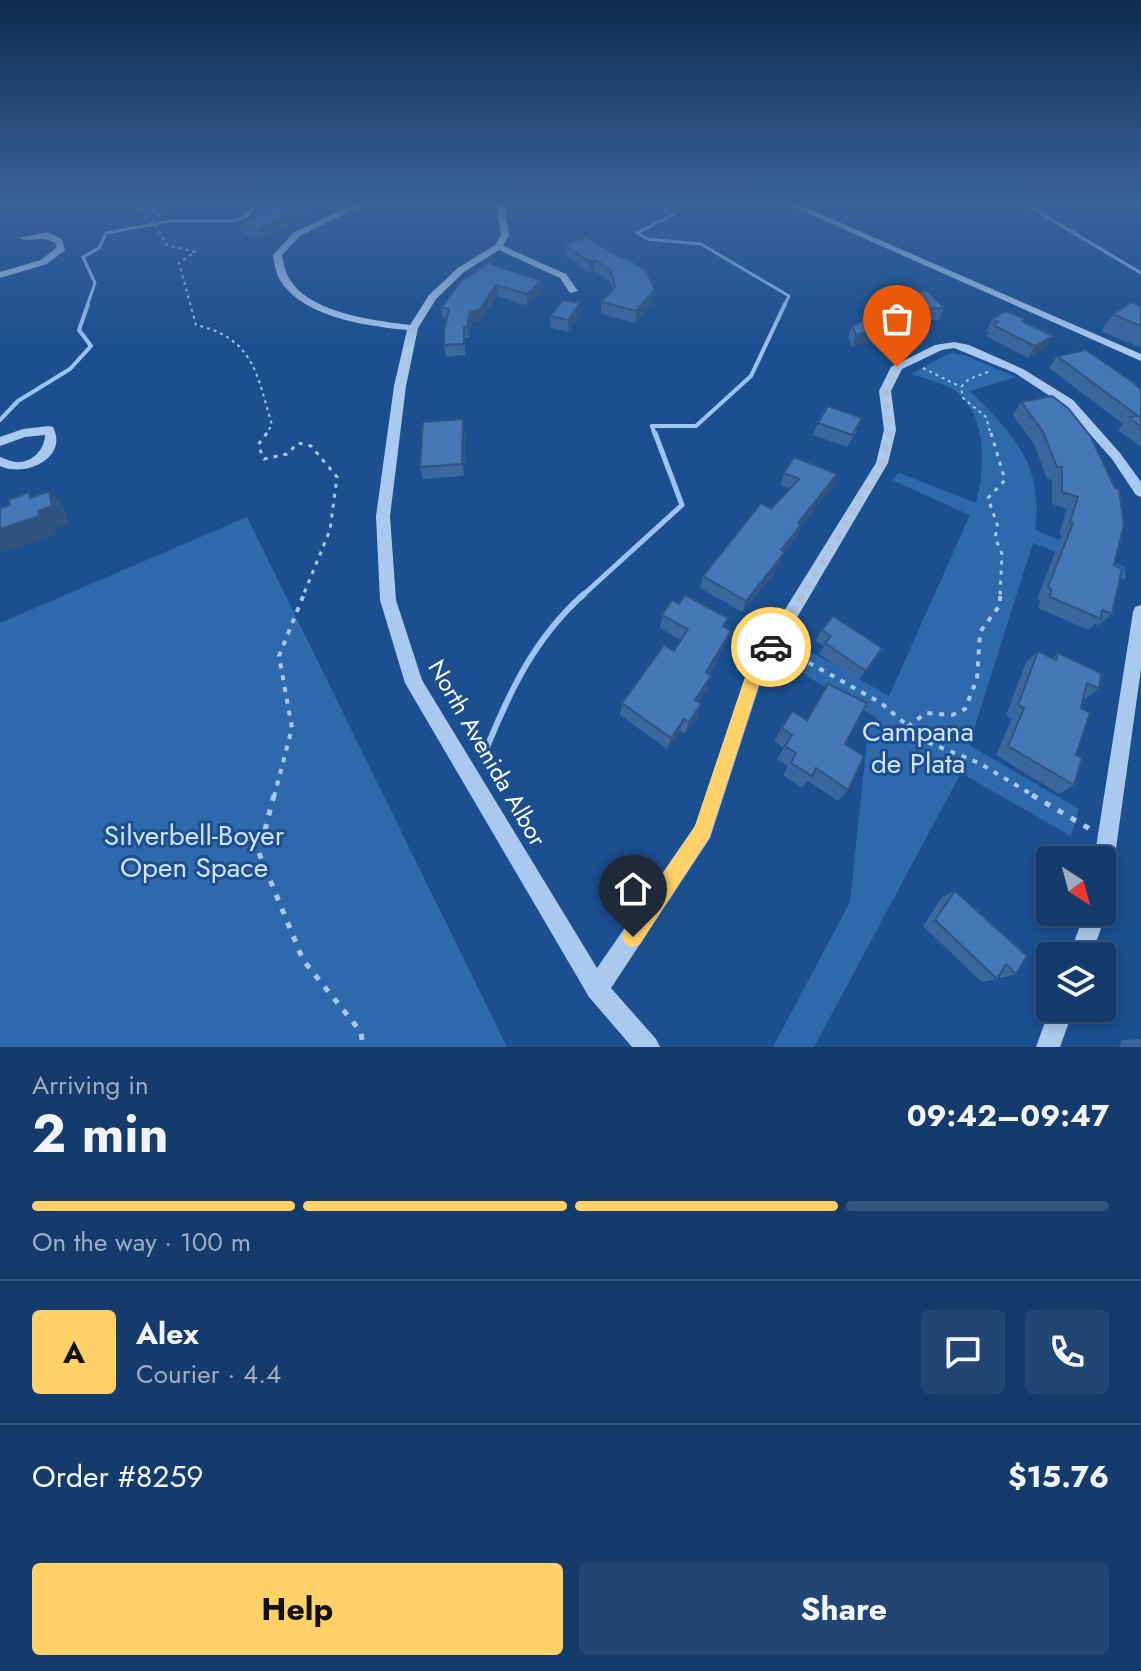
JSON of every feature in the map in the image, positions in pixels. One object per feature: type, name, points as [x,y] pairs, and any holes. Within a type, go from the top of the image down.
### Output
[{"type":"street","points":[[0,275],[44,262],[58,251]]},
{"type":"street","points":[[281,251],[277,255],[278,270],[301,295],[331,312],[365,323],[413,328]]},
{"type":"street","name":"North Avenida Albor","points":[[492,251],[461,270],[432,297],[413,328],[400,386],[383,516],[388,600],[414,683],[597,989],[648,1047]]},
{"type":"street","points":[[507,251],[563,276],[573,291]]},
{"type":"street","points":[[897,251],[1141,358]]},
{"type":"street","points":[[597,989],[703,831],[754,674],[882,463],[890,430],[885,391],[897,367],[953,342],[1007,365],[1069,403],[1116,456],[1141,492]]},
{"type":"street","points":[[0,442],[39,430],[49,430],[53,436],[53,442],[32,463],[18,469],[9,468],[0,461]]},
{"type":"street","points":[[1106,846],[1141,612]]},
{"type":"street","points":[[1048,1047],[1057,1022]]},
{"type":"path","points":[[190,251],[195,252],[179,263],[196,325],[217,328],[247,349],[272,425],[258,445],[264,459],[287,454],[298,443],[311,446],[337,477],[330,530],[279,656],[292,728],[259,853],[303,960],[361,1032],[363,1047]]},
{"type":"path","points":[[909,361],[961,387]]},
{"type":"path","points":[[961,387],[969,379],[1007,365]]},
{"type":"path","points":[[891,743],[926,713],[952,715],[965,709],[977,679],[980,632],[1000,605],[1002,554],[995,537],[998,527],[988,498],[1005,480],[986,417],[963,398],[961,387]]},
{"type":"path","points":[[773,643],[881,703],[927,742],[979,763],[1107,839]]},
{"type":"green space","name":"Campana de Plata","points":[[950,353],[964,355],[1016,377],[970,391],[1012,437],[1030,469],[1037,507],[1035,530],[1125,567],[1126,580],[1033,543],[969,745],[1079,809],[1071,836],[961,773],[814,1047],[773,1047],[850,902],[868,731],[877,718],[784,662],[797,644],[889,696],[970,515],[892,480],[899,473],[976,503],[979,489],[981,445],[975,417],[968,405],[949,387],[911,374]]},
{"type":"green space","name":"Silverbell-Boyer Open Space","points":[[247,517],[507,1047],[0,1047],[0,623]]},
{"type":"building","points":[[574,251],[609,251],[625,257],[647,271],[654,290],[636,311],[601,302],[615,287],[611,270],[595,260],[590,262]]},
{"type":"building","points":[[489,263],[542,281],[527,294],[496,285],[480,309],[470,312],[467,327],[464,327],[464,344],[444,345],[449,309],[441,308],[461,281]]},
{"type":"building","points":[[928,291],[944,308],[928,309],[894,322],[908,330],[890,338],[874,329],[856,335],[852,326],[892,307],[882,301],[905,293]]},
{"type":"building","points":[[563,300],[580,303],[568,320],[550,316]]},
{"type":"building","points":[[1132,302],[1141,306],[1141,326],[1113,314]]},
{"type":"building","points":[[1006,311],[1053,336],[1035,346],[993,325],[998,322],[992,319]]},
{"type":"building","points":[[1086,350],[1141,389],[1141,427],[1129,417],[1138,416],[1057,356]]},
{"type":"building","points":[[1052,396],[1068,408],[1091,437],[1115,488],[1119,489],[1124,525],[1114,565],[1122,569],[1112,614],[1102,610],[1101,619],[1050,597],[1051,589],[1048,587],[1073,523],[1070,522],[1078,497],[1062,492],[1062,467],[1057,467],[1043,432],[1021,402]]},
{"type":"building","points":[[828,406],[862,418],[852,435],[818,423]]},
{"type":"building","points":[[463,419],[462,464],[420,467],[423,422]]},
{"type":"building","points":[[794,457],[837,474],[798,523],[801,525],[781,550],[785,552],[746,601],[703,576],[761,503],[771,509],[799,479],[784,473]]},
{"type":"building","points":[[49,491],[52,506],[38,511],[39,516],[0,529],[0,508],[10,505],[9,500],[29,492],[30,498]]},
{"type":"building","points":[[685,595],[728,618],[723,626],[731,631],[706,672],[711,676],[695,700],[701,704],[689,722],[684,719],[671,738],[622,703],[664,645],[674,651],[688,629],[662,615],[672,600],[679,604]]},
{"type":"building","points":[[833,616],[882,648],[866,671],[825,643],[831,636],[822,630]]},
{"type":"building","points":[[1038,651],[1056,660],[1058,653],[1101,673],[1099,689],[1087,683],[1081,708],[1090,713],[1076,755],[1082,758],[1074,785],[1008,746],[1024,708],[1018,705]]},
{"type":"building","points":[[828,684],[867,703],[845,744],[864,756],[848,790],[816,768],[812,776],[791,763],[796,753],[785,746],[792,735],[782,728],[792,711],[807,720]]},
{"type":"building","points":[[955,891],[1027,956],[1016,974],[1006,964],[997,979],[935,920]]},
{"type":"waterway","points":[[87,306],[95,283],[83,257],[94,251]]},
{"type":"waterway","points":[[713,251],[789,296],[785,304]]},
{"type":"waterway","points":[[1104,251],[1141,273]]},
{"type":"waterway","points":[[0,420],[18,401],[70,369],[91,346],[79,330],[88,304]]},
{"type":"waterway","points":[[655,435],[652,426],[696,426],[751,376],[785,304]]},
{"type":"waterway","points":[[582,596],[682,505],[655,433]]},
{"type":"waterway","points":[[483,757],[502,712],[536,649],[584,594]]},
{"type":"way so far","points":[[771,647],[882,463],[890,430],[885,391],[897,367]]},
{"type":"route","points":[[633,937],[703,831],[754,674],[771,647]]}]
